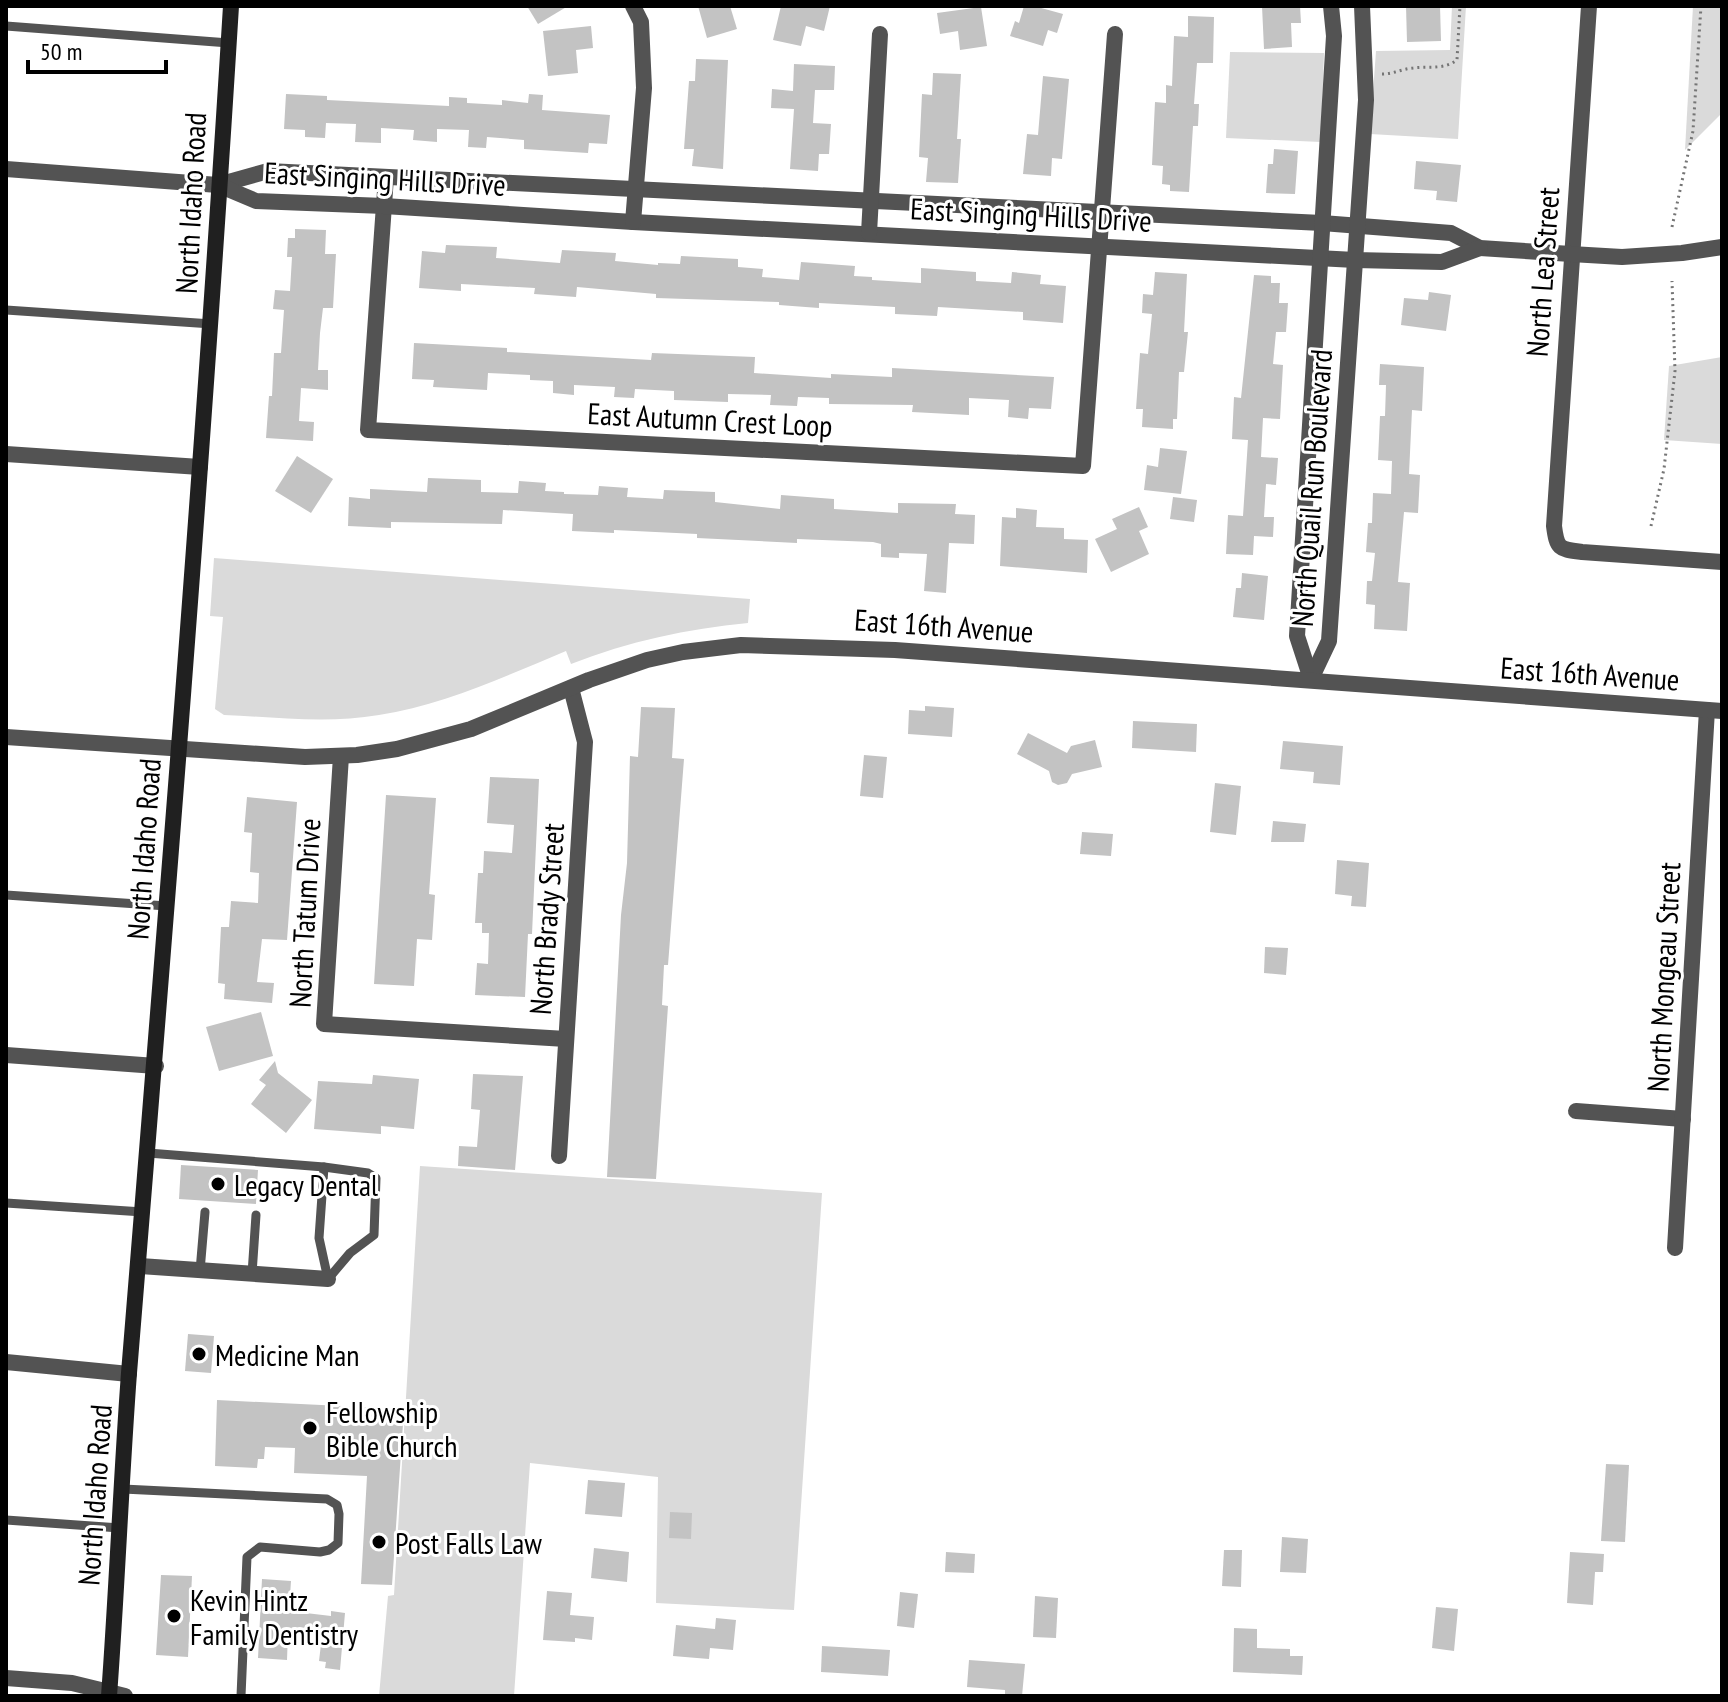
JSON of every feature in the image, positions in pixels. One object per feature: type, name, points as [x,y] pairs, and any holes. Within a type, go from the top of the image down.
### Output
[{"type":"main road","name":"North Idaho Road","points":[[114,1695],[129,1374],[156,1066],[212,324],[231,6]]},
{"type":"street","points":[[633,6],[641,22],[644,88],[633,222]]},
{"type":"street","name":"North Quail Run Boulevard","points":[[1311,679],[1297,636],[1334,36],[1331,6]]},
{"type":"street","name":"North Quail Run Boulevard","points":[[1311,679],[1329,641],[1366,100],[1362,6]]},
{"type":"street","name":"North Lea Street","points":[[1589,6],[1554,526],[1556,543],[1562,549],[1582,552],[1722,562]]},
{"type":"street","points":[[869,233],[880,34]]},
{"type":"street","points":[[1099,246],[1115,34]]},
{"type":"street","points":[[6,169],[218,185]]},
{"type":"street","name":"East Singing Hills Drive","points":[[218,185],[268,171],[1322,223],[1451,233],[1480,248],[1622,257],[1722,247]]},
{"type":"street","name":"East Autumn Crest Loop","points":[[386,177],[368,430],[1083,466],[1099,246]]},
{"type":"street","name":"East Singing Hills Drive","points":[[218,185],[256,201],[1355,260],[1442,262],[1480,248]]},
{"type":"street","points":[[6,454],[200,467]]},
{"type":"street","name":"East 16th Avenue","points":[[6,737],[305,757],[397,749],[471,729],[647,660],[741,645],[895,650],[1715,710]]},
{"type":"street","name":"North Brady Street","points":[[559,1156],[585,742],[571,688]]},
{"type":"street","name":"North Mongeau Street","points":[[1675,1248],[1715,710]]},
{"type":"street","name":"North Tatum Drive","points":[[341,756],[324,1024],[566,1039]]},
{"type":"street","points":[[6,1055],[156,1066]]},
{"type":"street","points":[[1576,1111],[1683,1119]]},
{"type":"street","points":[[140,1266],[328,1279]]},
{"type":"street","points":[[6,1362],[129,1374]]},
{"type":"street","points":[[6,1678],[72,1683],[114,1695]]},
{"type":"lane","points":[[6,26],[229,43]]},
{"type":"lane","points":[[6,310],[212,324]]},
{"type":"lane","points":[[6,895],[167,906]]},
{"type":"lane","points":[[148,1153],[324,1167],[368,1173],[376,1178],[374,1235],[350,1253],[328,1279]]},
{"type":"lane","points":[[324,1167],[319,1238],[328,1279]]},
{"type":"lane","points":[[6,1203],[143,1212]]},
{"type":"lane","points":[[200,1271],[205,1212]]},
{"type":"lane","points":[[252,1274],[256,1215]]},
{"type":"lane","points":[[123,1489],[327,1499],[337,1505],[338,1543],[329,1550],[260,1547],[247,1557],[241,1696]]},
{"type":"lane","points":[[6,1520],[120,1528]]},
{"type":"path","points":[[1382,74],[1450,65],[1457,60],[1460,6]]},
{"type":"path","points":[[1672,227],[1693,131],[1701,6]]},
{"type":"path","points":[[1651,526],[1664,469],[1674,386],[1672,281]]},
{"type":"shaded area","points":[[1452,6],[1466,6],[1458,139],[1370,134],[1376,51],[1450,50]]},
{"type":"shaded area","points":[[1693,6],[1722,6],[1722,113],[1685,150]]},
{"type":"shaded area","points":[[1230,52],[1324,53],[1321,142],[1226,138]]},
{"type":"shaded area","points":[[1722,357],[1722,444],[1664,440],[1669,366]]},
{"type":"shaded area","points":[[214,558],[750,599],[748,623],[658,637],[571,664],[566,651],[451,697],[379,715],[321,719],[224,715],[215,709],[223,617],[210,616]]},
{"type":"shaded area","points":[[420,1166],[822,1193],[794,1610],[656,1603],[658,1477],[530,1463],[514,1696],[379,1696],[388,1596],[394,1595]]},
{"type":"building","points":[[527,6],[568,6],[538,24]]},
{"type":"building","points":[[698,6],[730,6],[737,29],[707,38]]},
{"type":"building","points":[[781,6],[830,6],[824,31],[806,26],[801,46],[773,40]]},
{"type":"building","points":[[1024,6],[1063,14],[1057,33],[1048,30],[1043,46],[1010,36],[1015,21],[1019,23]]},
{"type":"building","points":[[1262,6],[1300,6],[1301,23],[1291,23],[1292,47],[1264,49]]},
{"type":"building","points":[[1406,6],[1440,6],[1441,41],[1407,42]]},
{"type":"building","points":[[981,7],[987,46],[960,50],[958,31],[940,34],[937,13]]},
{"type":"building","points":[[1188,16],[1214,17],[1213,63],[1197,63],[1194,104],[1199,104],[1198,126],[1193,126],[1189,192],[1170,191],[1170,185],[1162,184],[1163,166],[1152,165],[1155,102],[1166,103],[1166,85],[1172,86],[1174,36],[1188,37]]},
{"type":"building","points":[[591,26],[593,48],[576,50],[578,73],[548,76],[543,31]]},
{"type":"building","points":[[696,59],[728,60],[723,169],[692,166],[694,149],[684,149],[689,81],[695,81]]},
{"type":"building","points":[[794,64],[835,66],[834,90],[815,90],[813,123],[831,124],[829,154],[819,154],[818,171],[790,169],[794,109],[771,108],[772,89],[793,91]]},
{"type":"building","points":[[933,73],[961,74],[958,183],[926,182],[928,158],[919,157],[922,94],[932,95]]},
{"type":"building","points":[[1043,76],[1069,79],[1062,159],[1052,158],[1051,176],[1023,174],[1027,134],[1038,135]]},
{"type":"building","points":[[286,94],[327,96],[327,100],[449,106],[449,97],[467,98],[467,103],[502,105],[502,100],[528,103],[529,94],[543,95],[542,110],[610,115],[607,144],[589,143],[588,153],[524,149],[524,140],[487,137],[486,148],[468,147],[469,130],[437,129],[437,142],[413,140],[414,130],[381,128],[381,143],[355,142],[356,124],[326,123],[325,138],[305,137],[305,130],[284,129]]},
{"type":"building","points":[[1274,149],[1298,151],[1295,194],[1266,193],[1268,164],[1273,164]]},
{"type":"building","points":[[1416,161],[1461,165],[1457,202],[1436,200],[1437,191],[1414,189]]},
{"type":"building","points":[[295,229],[326,230],[325,254],[336,254],[333,308],[323,308],[320,333],[318,370],[328,370],[328,390],[301,388],[299,421],[314,422],[313,441],[266,438],[274,353],[281,353],[284,310],[273,309],[275,290],[290,291],[292,257],[287,257],[288,238],[295,238]]},
{"type":"building","points":[[446,245],[497,247],[496,258],[560,263],[562,250],[616,253],[615,261],[658,265],[680,264],[681,256],[738,259],[738,267],[763,269],[762,277],[799,280],[801,262],[855,266],[854,276],[872,277],[872,280],[921,283],[921,268],[976,272],[976,281],[1011,283],[1012,272],[1041,275],[1040,284],[1066,286],[1063,323],[1023,320],[1023,312],[938,307],[937,316],[895,314],[895,307],[819,303],[819,308],[779,305],[779,302],[656,298],[656,294],[577,287],[576,297],[534,294],[535,288],[461,284],[461,291],[419,288],[422,251],[445,253]]},
{"type":"building","points":[[1155,272],[1187,274],[1184,332],[1188,332],[1184,372],[1179,372],[1177,419],[1173,419],[1173,429],[1142,427],[1143,409],[1136,409],[1140,353],[1148,354],[1152,314],[1142,313],[1143,294],[1153,295]]},
{"type":"building","points":[[1254,275],[1271,276],[1271,283],[1280,283],[1279,303],[1288,303],[1286,332],[1276,332],[1273,364],[1283,365],[1280,419],[1263,418],[1261,457],[1278,458],[1276,485],[1266,484],[1264,517],[1274,517],[1273,537],[1254,536],[1253,555],[1226,554],[1228,515],[1243,516],[1248,440],[1232,439],[1234,397],[1241,398]]},
{"type":"building","points":[[1429,292],[1451,295],[1446,331],[1401,325],[1404,298],[1428,300]]},
{"type":"building","points":[[414,343],[651,360],[652,353],[755,357],[754,373],[831,378],[831,374],[892,377],[892,368],[1054,377],[1051,409],[1029,408],[1028,419],[1008,417],[1009,400],[969,398],[969,415],[912,412],[913,405],[829,404],[829,398],[798,397],[797,406],[770,405],[771,395],[728,394],[728,402],[674,400],[674,391],[635,389],[634,398],[614,397],[615,387],[574,385],[574,395],[553,393],[553,381],[530,380],[530,375],[488,373],[487,390],[433,387],[434,380],[412,379]]},
{"type":"building","points":[[1380,364],[1424,367],[1422,411],[1412,410],[1409,474],[1420,475],[1418,513],[1404,512],[1398,582],[1410,583],[1407,631],[1374,629],[1375,605],[1366,604],[1367,581],[1372,581],[1375,553],[1366,552],[1368,523],[1372,523],[1373,493],[1391,494],[1392,461],[1378,460],[1380,416],[1385,416],[1386,385],[1379,385]]},
{"type":"building","points":[[1160,448],[1187,451],[1181,494],[1144,490],[1147,465],[1158,467]]},
{"type":"building","points":[[297,456],[333,479],[311,513],[275,491]]},
{"type":"building","points":[[428,478],[481,480],[481,492],[518,493],[519,481],[546,483],[545,491],[564,494],[598,495],[599,486],[628,488],[627,497],[663,499],[664,490],[715,492],[715,502],[780,509],[781,495],[834,499],[834,509],[898,513],[898,503],[956,504],[955,514],[975,515],[974,544],[949,543],[946,593],[924,591],[927,554],[899,553],[899,558],[881,557],[881,544],[873,542],[797,539],[797,543],[697,538],[697,534],[572,531],[573,514],[503,510],[502,524],[391,522],[391,528],[348,526],[349,497],[370,499],[370,489],[427,492]]},
{"type":"building","points":[[1173,497],[1197,500],[1194,522],[1170,519]]},
{"type":"building","points":[[1139,507],[1148,527],[1139,531],[1149,554],[1111,572],[1095,539],[1117,529],[1112,519]]},
{"type":"building","points":[[1016,508],[1037,510],[1036,527],[1064,528],[1064,539],[1088,540],[1087,573],[1000,566],[1002,517],[1016,518]]},
{"type":"building","points":[[1242,573],[1268,576],[1264,620],[1233,617],[1236,588],[1241,588]]},
{"type":"building","points":[[925,706],[954,708],[952,737],[908,734],[909,710],[925,711]]},
{"type":"building","points":[[641,707],[675,708],[672,758],[684,759],[668,965],[664,965],[662,1005],[668,1006],[656,1179],[607,1177],[621,915],[627,863],[630,756],[638,757]]},
{"type":"building","points":[[1133,721],[1197,724],[1196,752],[1132,748]]},
{"type":"building","points":[[1028,733],[1067,753],[1071,746],[1095,740],[1102,767],[1072,774],[1067,783],[1058,785],[1052,782],[1049,771],[1017,754]]},
{"type":"building","points":[[1283,741],[1343,746],[1340,785],[1313,783],[1314,772],[1280,769]]},
{"type":"building","points":[[864,755],[887,757],[883,798],[860,796]]},
{"type":"building","points":[[490,777],[539,779],[532,934],[528,934],[525,997],[475,995],[477,963],[488,964],[489,933],[482,933],[482,923],[475,923],[478,873],[483,873],[484,851],[512,853],[514,825],[487,823]]},
{"type":"building","points":[[1215,783],[1241,786],[1236,835],[1210,832]]},
{"type":"building","points":[[386,795],[436,798],[429,894],[435,895],[432,940],[417,939],[414,986],[374,984]]},
{"type":"building","points":[[247,797],[297,802],[287,940],[262,939],[257,982],[274,983],[272,1003],[224,999],[225,984],[218,983],[221,927],[229,927],[231,901],[258,903],[259,873],[250,872],[252,833],[244,832]]},
{"type":"building","points":[[1273,821],[1306,824],[1304,842],[1271,842]]},
{"type":"building","points":[[1082,832],[1113,834],[1111,856],[1080,854]]},
{"type":"building","points":[[1337,860],[1369,863],[1366,907],[1351,906],[1352,896],[1335,894]]},
{"type":"building","points":[[1265,947],[1288,948],[1286,975],[1264,973]]},
{"type":"building","points":[[261,1012],[273,1056],[219,1071],[206,1027]]},
{"type":"building","points":[[275,1061],[278,1073],[312,1100],[286,1133],[251,1104],[266,1085],[259,1080]]},
{"type":"building","points":[[473,1074],[523,1076],[515,1170],[458,1166],[459,1146],[477,1147],[480,1110],[471,1109]]},
{"type":"building","points":[[373,1075],[419,1079],[414,1129],[381,1126],[381,1134],[314,1129],[318,1081],[372,1084]]},
{"type":"building","name":"Legacy Dental","points":[[181,1165],[258,1170],[256,1204],[179,1199]]},
{"type":"building","name":"Medicine Man","points":[[188,1334],[214,1336],[211,1373],[185,1371]]},
{"type":"building","name":"Fellowship Bible Church","points":[[217,1400],[404,1409],[392,1585],[361,1584],[367,1476],[294,1473],[295,1448],[265,1447],[264,1459],[258,1459],[257,1468],[215,1466]]},
{"type":"building","points":[[1606,1464],[1629,1465],[1625,1542],[1601,1541]]},
{"type":"building","points":[[588,1480],[625,1483],[622,1517],[585,1514]]},
{"type":"building","points":[[670,1512],[692,1513],[691,1539],[669,1538]]},
{"type":"building","points":[[1282,1537],[1308,1539],[1306,1573],[1280,1572]]},
{"type":"building","points":[[594,1548],[629,1552],[627,1582],[591,1578]]},
{"type":"building","points":[[1224,1550],[1242,1550],[1241,1587],[1222,1586]]},
{"type":"building","points":[[946,1552],[975,1554],[974,1573],[945,1572]]},
{"type":"building","points":[[1570,1552],[1604,1554],[1603,1572],[1595,1572],[1593,1605],[1567,1603]]},
{"type":"building","name":"Kevin Hintz Family Dentistry","points":[[161,1575],[192,1576],[188,1657],[156,1655]]},
{"type":"building","points":[[262,1579],[291,1581],[289,1611],[331,1616],[331,1611],[345,1613],[340,1670],[325,1668],[326,1662],[319,1661],[322,1636],[288,1632],[287,1660],[258,1658]]},
{"type":"building","points":[[547,1591],[572,1593],[570,1615],[594,1617],[592,1640],[543,1640]]},
{"type":"building","points":[[900,1592],[918,1594],[914,1628],[897,1626]]},
{"type":"building","points":[[1035,1596],[1058,1598],[1056,1638],[1033,1637]]},
{"type":"building","points":[[1436,1607],[1458,1609],[1454,1651],[1432,1648]]},
{"type":"building","points":[[716,1618],[736,1620],[733,1650],[710,1648],[709,1659],[673,1656],[676,1625],[715,1629]]},
{"type":"building","points":[[1234,1628],[1257,1629],[1257,1648],[1290,1649],[1290,1656],[1303,1656],[1302,1675],[1233,1672]]},
{"type":"building","points":[[822,1646],[890,1650],[888,1676],[821,1672]]},
{"type":"building","points":[[969,1660],[1025,1664],[1022,1696],[1005,1696],[1005,1690],[967,1687]]},
{"type":"place","name":"Legacy Dental","points":[[218,1184]]},
{"type":"place","name":"Medicine Man","points":[[199,1354]]},
{"type":"place","name":"Fellowship Bible Church","points":[[310,1428]]},
{"type":"place","name":"Post Falls Law","points":[[379,1542]]},
{"type":"place","name":"Kevin Hintz Family Dentistry","points":[[174,1616]]}]
